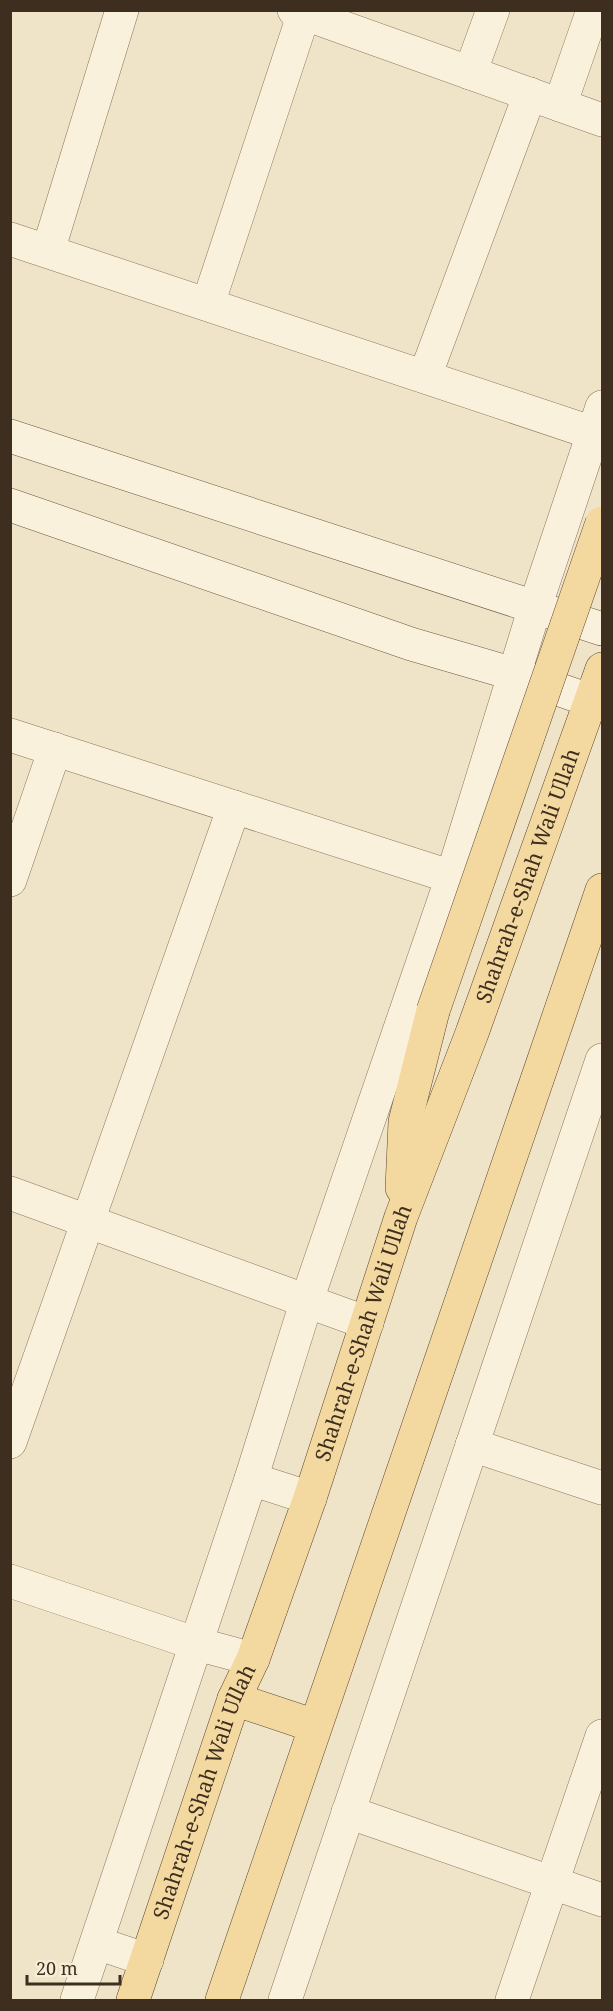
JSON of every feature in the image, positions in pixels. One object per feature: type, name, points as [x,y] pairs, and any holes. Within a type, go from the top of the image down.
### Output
[{"type":"main road","points":[[401,1217],[405,1122],[433,1011],[603,523]]},
{"type":"main road","name":"Shahrah-e-Shah Wali Ullah","points":[[133,2001],[234,1699],[253,1659],[310,1498],[401,1217],[472,1033],[603,669]]},
{"type":"main road","points":[[222,2001],[603,891]]},
{"type":"main road","points":[[234,1699],[315,1726]]},
{"type":"street","points":[[48,251],[122,10]]},
{"type":"street","points":[[470,73],[493,10]]},
{"type":"street","points":[[425,376],[545,99],[593,10]]},
{"type":"street","points":[[208,304],[301,12],[603,120]]},
{"type":"street","points":[[10,238],[425,376],[600,425],[535,607],[452,878],[307,1300],[197,1644],[77,2001]]},
{"type":"street","points":[[10,436],[603,629]]},
{"type":"street","points":[[10,505],[411,644],[514,674],[592,701]]},
{"type":"street","points":[[10,735],[452,878]]},
{"type":"street","points":[[10,880],[55,749]]},
{"type":"street","points":[[10,1442],[234,807]]},
{"type":"street","points":[[285,2001],[603,1060]]},
{"type":"street","points":[[10,1193],[366,1323]]},
{"type":"street","points":[[472,1445],[603,1488]]},
{"type":"street","points":[[251,1479],[310,1498]]},
{"type":"street","points":[[10,1581],[197,1644],[253,1659]]},
{"type":"street","points":[[512,2001],[603,1736]]},
{"type":"street","points":[[348,1812],[603,1900]]},
{"type":"street","points":[[97,1943],[147,1960]]}]
